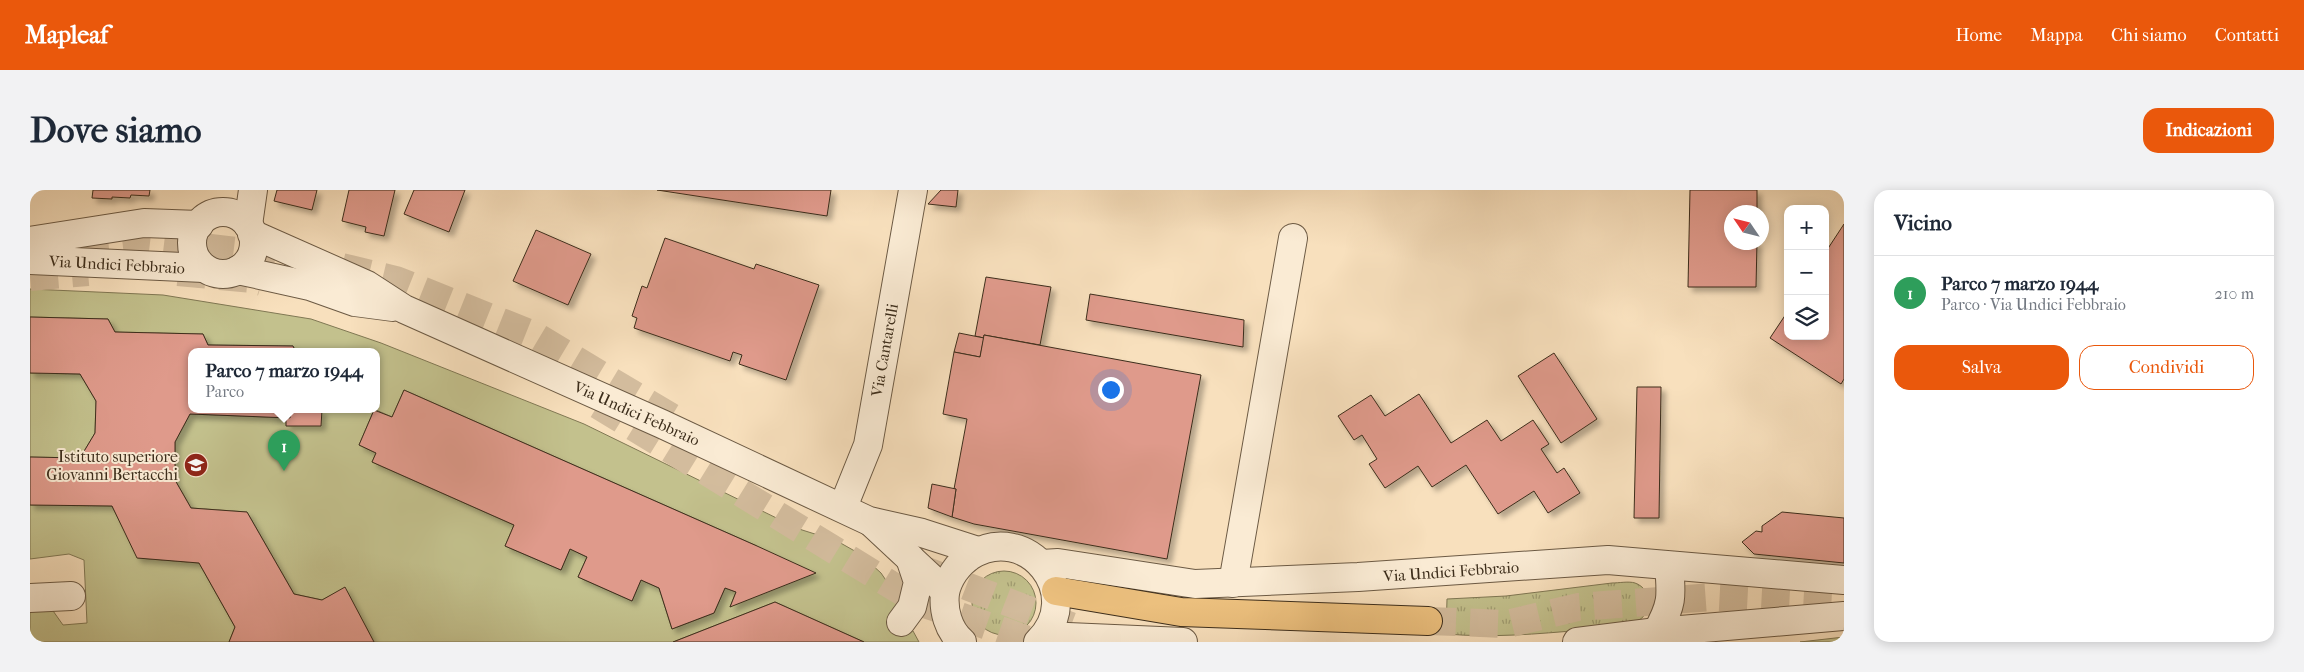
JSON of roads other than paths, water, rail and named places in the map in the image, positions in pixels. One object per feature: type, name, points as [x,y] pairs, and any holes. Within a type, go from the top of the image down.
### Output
[{"type":"highway","points":[[1056,591],[1181,612],[1428,620]]},
{"type":"street","points":[[223,213],[238,190]]},
{"type":"street","points":[[238,270],[246,264],[254,245],[250,230],[253,190]]},
{"type":"street","name":"Via Cantarelli","points":[[843,507],[868,445],[913,190]]},
{"type":"street","name":"Via Undici Febbraio","points":[[204,268],[193,252],[192,242],[194,233],[199,224],[206,218],[223,213],[233,214],[250,230],[367,285],[404,309],[843,507],[870,521],[922,533],[978,551]]},
{"type":"street","name":"Via Undici Febbraio","points":[[30,241],[144,223],[199,224]]},
{"type":"street","points":[[1233,583],[1293,238]]},
{"type":"street","name":"Via Undici Febbraio","points":[[30,260],[204,268],[220,274],[238,270],[310,286],[355,302],[404,309]]},
{"type":"street","name":"Via Undici Febbraio","points":[[870,521],[910,558],[946,603]]},
{"type":"street","name":"Via Undici Febbraio","points":[[962,642],[949,624],[946,603],[951,575],[963,560],[978,551],[992,547],[1016,548],[1034,556],[1042,564],[1052,580],[1056,591],[1056,609],[1054,618],[1042,639],[1183,642]]},
{"type":"street","points":[[910,558],[918,582],[912,607],[901,622],[925,610],[946,603]]},
{"type":"street","name":"Via Undici Febbraio","points":[[1042,564],[1058,563],[1195,584],[1358,577],[1608,560],[1844,580]]},
{"type":"street","points":[[1657,632],[1669,610],[1671,587],[1669,566]]},
{"type":"street","points":[[30,598],[71,596]]},
{"type":"street","points":[[1577,642],[1657,632],[1844,616]]},
{"type":"tunnel","points":[[39,252],[145,240],[302,259]]},
{"type":"tunnel","points":[[342,267],[396,280],[534,335],[676,420]]},
{"type":"tunnel","points":[[30,277],[88,272]]},
{"type":"tunnel","points":[[178,272],[252,279],[262,282]]},
{"type":"tunnel","points":[[598,405],[919,602],[1034,642]]},
{"type":"tunnel","points":[[927,571],[1073,627]]},
{"type":"tunnel","points":[[1428,621],[1507,624],[1578,607],[1713,597],[1844,604]]},
{"type":"place","name":"Istituto superiore Giovanni Bertacchi","points":[[196,465]]},
{"type":"place","name":"Parco 7 marzo 1944","points":[[284,471]]}]
